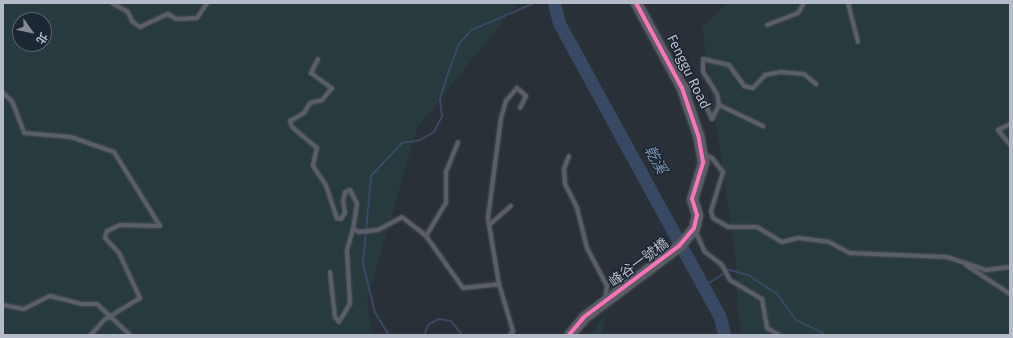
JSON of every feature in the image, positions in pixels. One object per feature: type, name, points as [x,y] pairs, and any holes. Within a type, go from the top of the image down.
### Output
[{"type":"street","name":"Fenggu Road","points":[[636,3],[677,78],[694,120],[703,162],[692,199],[697,215],[694,228]]},
{"type":"street","name":"峰谷一號橋","points":[[608,299],[679,246],[694,228]]},
{"type":"street","points":[[569,335],[608,299]]},
{"type":"lane","points":[[112,3],[128,12],[132,21],[140,27],[168,14],[176,19],[197,18],[207,3]]},
{"type":"lane","points":[[767,25],[798,13],[804,3]]},
{"type":"lane","points":[[848,3],[858,42]]},
{"type":"lane","points":[[318,59],[311,73],[332,88],[322,100],[310,103],[304,113],[290,121],[292,127],[317,148],[313,166],[326,185],[337,218],[341,219],[345,213],[345,192],[350,190],[356,196],[353,229],[347,250],[350,304],[340,322],[335,317],[330,272]]},
{"type":"lane","points":[[677,78],[703,99],[712,119],[719,105],[717,94],[703,72],[703,59],[729,65],[744,86],[753,88],[765,75],[791,72],[804,74],[816,84]]},
{"type":"lane","points":[[510,335],[513,331],[499,284],[489,225],[490,178],[501,118],[506,101],[518,88],[526,96],[520,108]]},
{"type":"lane","points":[[3,93],[12,101],[24,133],[71,137],[114,152],[160,226],[154,228],[120,226],[107,231],[105,238],[119,252],[140,298],[112,316],[91,335]]},
{"type":"lane","points":[[719,105],[763,126]]},
{"type":"lane","points":[[1010,124],[998,130],[1010,144]]},
{"type":"lane","points":[[426,236],[446,203],[446,172],[458,142]]},
{"type":"lane","points":[[702,154],[712,158],[723,172],[711,211],[713,218],[728,227],[757,227],[782,242],[798,238],[829,242],[850,253],[948,257],[964,264],[986,270],[1010,267]]},
{"type":"lane","points":[[569,156],[564,170],[565,184],[577,208],[587,248],[607,286],[608,299]]},
{"type":"lane","points":[[489,225],[511,206]]},
{"type":"lane","points":[[353,229],[359,232],[369,231],[402,217],[426,236],[463,288],[499,284]]},
{"type":"lane","points":[[694,228],[705,252],[724,268],[728,276],[762,299],[767,328],[779,335]]},
{"type":"lane","points":[[964,264],[1010,294]]},
{"type":"lane","points":[[3,305],[24,310],[50,296],[82,304],[97,304],[112,316],[130,335]]},
{"type":"green space","points":[[3,3],[518,3],[417,128],[367,300],[372,335],[3,335]]},
{"type":"green space","points":[[728,3],[1010,3],[1010,335],[740,335],[735,253],[702,27]]},
{"type":"green space","points":[[609,309],[601,335],[590,335]]},
{"type":"waterway","points":[[389,335],[375,313],[363,263],[371,176],[402,143],[420,140],[434,132],[442,116],[440,99],[446,79],[459,44],[471,30],[535,3]]},
{"type":"waterway","name":"乾溪","points":[[554,3],[559,23],[720,317],[724,335]]},
{"type":"waterway","points":[[704,286],[730,270],[748,275],[777,294],[796,320],[823,333]]},
{"type":"waterway","points":[[424,335],[428,325],[438,319],[451,321],[462,335]]},
{"type":"cycle path","points":[[569,335],[584,317],[679,246],[694,228],[697,215],[692,199],[703,162],[698,135],[682,88],[636,3]]}]
